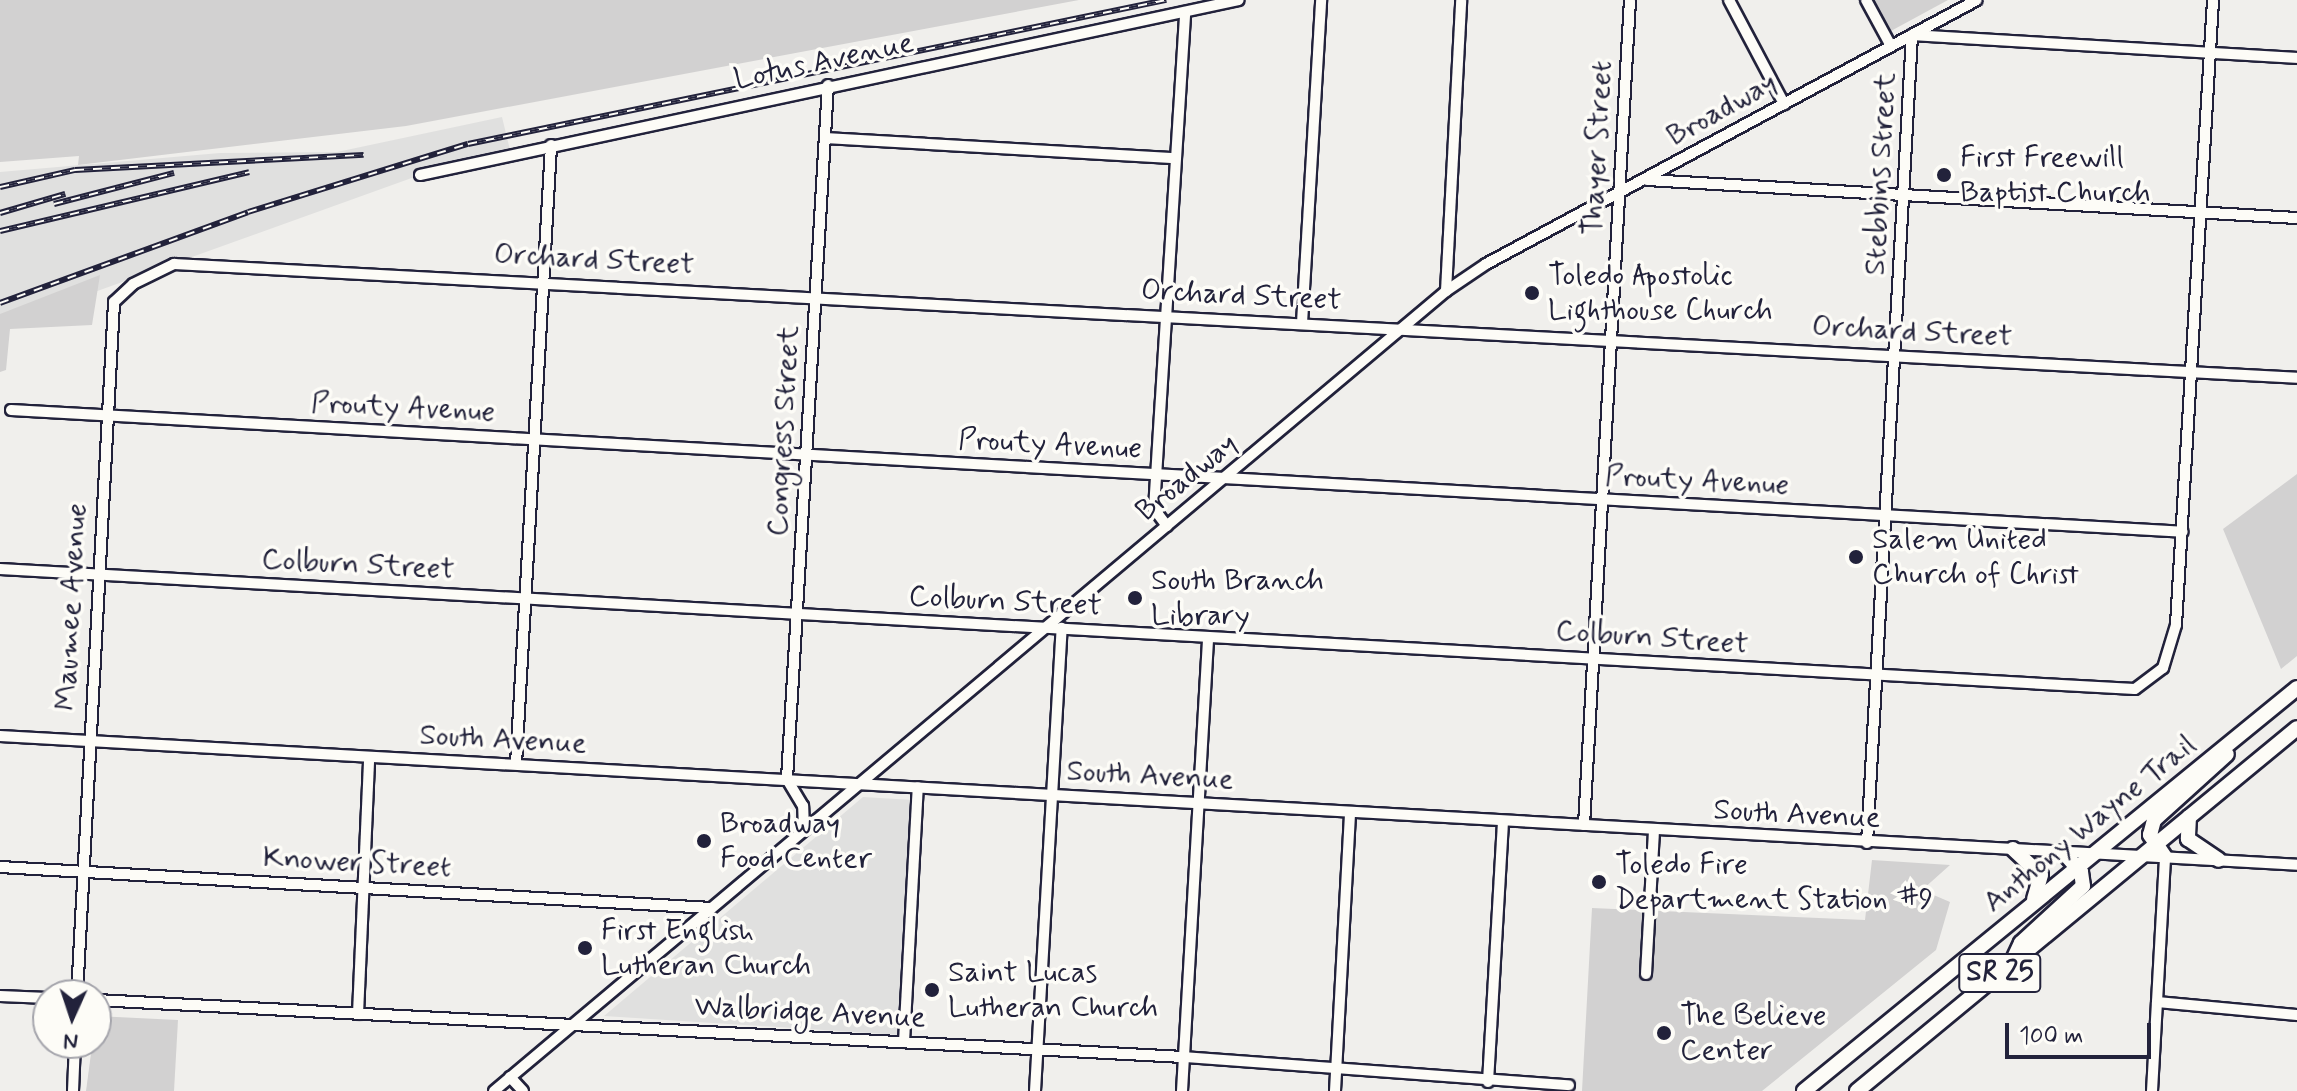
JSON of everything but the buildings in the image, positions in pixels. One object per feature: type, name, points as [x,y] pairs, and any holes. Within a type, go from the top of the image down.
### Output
[{"type":"highway","name":"Anthony Wayne Trail","points":[[1804,1091],[2297,688]]},
{"type":"highway","points":[[2165,857],[2148,851],[2154,820],[2213,771],[2251,726]]},
{"type":"highway","name":"Anthony Wayne Trail","points":[[1857,1091],[2297,728]]},
{"type":"highway","points":[[2189,817],[2188,839],[2219,860]]},
{"type":"highway","points":[[2013,849],[2041,875],[2032,904]]},
{"type":"highway","points":[[2011,964],[2021,943],[2076,897],[2083,886],[2077,867],[2063,852]]},
{"type":"street","name":"Lotus Avenue","points":[[420,175],[828,85],[1239,0]]},
{"type":"street","points":[[1302,323],[1321,0]]},
{"type":"street","points":[[1446,291],[1461,0]]},
{"type":"street","name":"Thayer Street","points":[[1584,825],[1630,0]]},
{"type":"street","points":[[1729,0],[1784,104]]},
{"type":"street","name":"Stebbins Street","points":[[1866,0],[1891,46]]},
{"type":"street","name":"Broadway","points":[[494,1091],[1446,291],[1620,192],[1977,0]]},
{"type":"street","points":[[2183,532],[2213,0]]},
{"type":"street","points":[[1167,526],[1154,509],[1185,12]]},
{"type":"street","points":[[1912,35],[2297,58]]},
{"type":"street","name":"Stebbins Street","points":[[1867,843],[1912,35]]},
{"type":"street","name":"Congress Street","points":[[787,779],[828,85]]},
{"type":"street","points":[[825,138],[1175,158]]},
{"type":"street","points":[[516,764],[551,145]]},
{"type":"street","points":[[1645,180],[2297,218]]},
{"type":"street","name":"Orchard Street","points":[[182,263],[2297,378]]},
{"type":"street","name":"Maumee Avenue","points":[[78,979],[97,574],[114,302],[133,284],[182,263]]},
{"type":"street","name":"Prouty Avenue","points":[[11,410],[2183,532]]},
{"type":"street","name":"Colburn Street","points":[[0,569],[1593,657],[2119,690],[2149,680],[2173,649],[2183,532]]},
{"type":"street","points":[[1035,1091],[1062,628]]},
{"type":"street","points":[[1182,1091],[1208,638]]},
{"type":"street","name":"South Avenue","points":[[0,736],[1867,843],[2093,854],[2148,851]]},
{"type":"street","points":[[358,1014],[369,757]]},
{"type":"street","points":[[787,779],[803,806],[804,830]]},
{"type":"street","points":[[904,1042],[918,787]]},
{"type":"street","points":[[1335,1091],[1350,812]]},
{"type":"street","points":[[1488,1082],[1503,821]]},
{"type":"street","points":[[1646,974],[1654,831]]},
{"type":"street","points":[[2152,1091],[2165,857],[2297,865]]},
{"type":"street","name":"Knower Street","points":[[0,867],[711,908]]},
{"type":"street","points":[[0,996],[32,997]]},
{"type":"street","name":"Walbridge Avenue","points":[[112,1001],[1184,1057],[1488,1082],[1503,1087],[1569,1085]]},
{"type":"street","points":[[2157,1002],[2297,1015]]},
{"type":"street","points":[[73,1091],[74,1059]]},
{"type":"street","points":[[510,1077],[523,1091]]},
{"type":"shaded area","points":[[0,0],[1079,0],[406,126],[78,165],[79,156],[0,162]]},
{"type":"shaded area","points":[[1872,0],[1948,0],[1889,32]]},
{"type":"shaded area","points":[[502,117],[511,154],[420,175],[0,326],[0,172],[220,153],[337,152]]},
{"type":"shaded area","points":[[100,275],[92,325],[10,329],[6,370],[0,372],[0,314]]},
{"type":"shaded area","points":[[2297,474],[2297,656],[2281,669],[2223,529]]},
{"type":"shaded area","points":[[863,797],[913,800],[901,1035],[604,1016]]},
{"type":"shaded area","points":[[1872,860],[1950,865],[1922,890],[1950,902],[1936,950],[1762,1091],[1582,1091],[1592,908],[1865,920]]},
{"type":"shaded area","points":[[112,1017],[178,1020],[174,1091],[86,1091],[90,1059],[112,1059]]},
{"type":"railway","points":[[0,303],[248,212],[468,144],[1166,0]]},
{"type":"railway","points":[[0,187],[75,170],[364,155]]},
{"type":"railway","points":[[0,231],[249,172]]},
{"type":"railway","points":[[54,204],[174,173]]},
{"type":"railway","points":[[0,213],[65,194]]},
{"type":"place","name":"First Freewill Baptist Church","points":[[1944,175]]},
{"type":"place","name":"Toledo Apostolic Lighthouse Church","points":[[1532,293]]},
{"type":"place","name":"Salem United Church of Christ","points":[[1856,557]]},
{"type":"place","name":"South Branch Library","points":[[1135,598]]},
{"type":"place","name":"Broadway Food Center","points":[[704,841]]},
{"type":"place","name":"Toledo Fire Department Station #9","points":[[1599,882]]},
{"type":"place","name":"First English Lutheran Church","points":[[585,948]]},
{"type":"place","name":"Saint Lucas Lutheran Church","points":[[932,990]]},
{"type":"place","name":"The Believe Center","points":[[1664,1033]]}]
